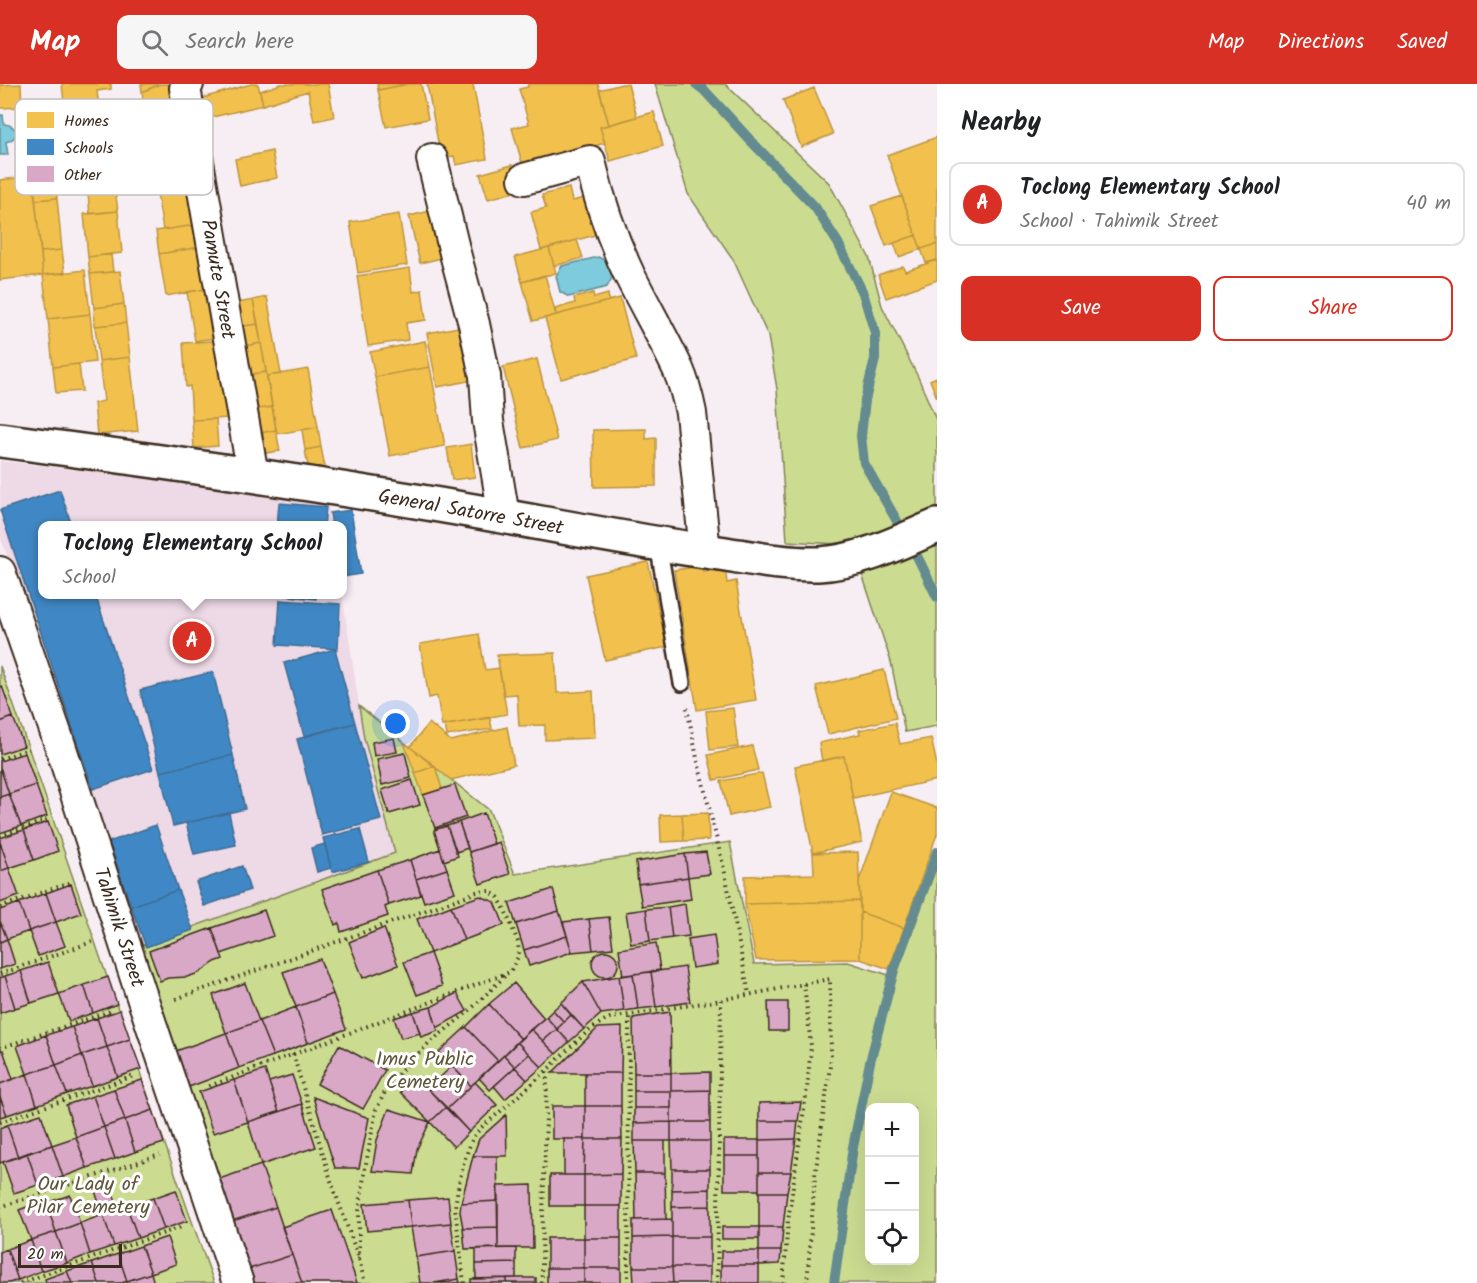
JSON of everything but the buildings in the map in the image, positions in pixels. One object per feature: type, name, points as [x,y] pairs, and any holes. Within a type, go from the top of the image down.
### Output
[{"type":"street","name":"Pamute Street","points":[[187,99],[185,88],[188,84]]},
{"type":"street","points":[[432,159],[485,376],[488,421],[504,516]]},
{"type":"street","points":[[524,179],[590,161],[612,235],[686,391],[691,413],[705,552]]},
{"type":"street","name":"Pamute Street","points":[[204,195],[253,475]]},
{"type":"street","name":"General Satorre Street","points":[[0,440],[98,452],[378,494],[658,544],[777,562],[801,564],[838,562],[869,554],[937,526]]},
{"type":"street","name":"Tahimik Street","points":[[0,572],[238,1283]]},
{"type":"lane","points":[[658,544],[682,683]]},
{"type":"path","points":[[682,683],[725,873],[749,994]]},
{"type":"path","points":[[0,836],[81,809]]},
{"type":"path","points":[[0,907],[101,872]]},
{"type":"path","points":[[0,1048],[145,1004],[477,892],[489,891],[498,897],[506,910],[518,942],[519,955],[510,972],[468,1012],[428,1044],[399,1073],[385,1092],[376,1110],[365,1169],[359,1211],[359,1259]]},
{"type":"path","points":[[0,974],[121,932]]},
{"type":"path","points":[[177,1098],[510,972]]},
{"type":"path","points":[[464,1283],[455,1208],[467,1153],[473,1137],[600,1022],[629,1014],[721,1000],[830,979],[831,1059],[815,1176],[807,1283]]},
{"type":"path","points":[[783,1283],[788,1221],[811,1046],[804,984]]},
{"type":"path","points":[[717,1283],[721,1000]]},
{"type":"path","points":[[628,1283],[629,1014]]},
{"type":"path","points":[[293,1054],[365,1283]]},
{"type":"path","points":[[0,1122],[166,1065]]},
{"type":"path","points":[[542,1283],[547,1070]]},
{"type":"path","points":[[0,1207],[192,1144]]},
{"type":"path","points":[[20,1283],[216,1215]]},
{"type":"shaded area","points":[[0,461],[327,499],[331,521],[38,521],[38,599],[343,599],[364,738],[395,853],[138,947],[0,535]]},
{"type":"green space","points":[[655,84],[725,84],[829,183],[869,257],[882,306],[918,377],[937,422],[937,510],[863,539],[839,544],[787,541],[777,389],[768,336],[733,259],[688,194]]},
{"type":"green space","points":[[937,543],[937,729],[936,726],[905,732],[891,662],[862,574]]},
{"type":"green space","name":"Our Lady of Pilar Cemetery","points":[[0,666],[159,1129],[214,1283],[0,1283]]},
{"type":"green space","name":"Imus Public Cemetery","points":[[359,706],[489,810],[515,874],[730,842],[754,964],[848,962],[895,977],[937,866],[937,1283],[245,1283],[138,947],[395,853],[364,738]]},
{"type":"water","points":[[0,115],[3,115],[4,124],[15,129],[15,135],[6,142],[8,155],[0,155]]},
{"type":"water","points":[[598,257],[608,262],[612,278],[607,287],[569,297],[560,292],[556,276],[562,266]]},
{"type":"waterway","points":[[696,84],[815,207],[838,243],[863,293],[875,333],[875,359],[865,400],[861,436],[864,463],[918,558],[937,597]]},
{"type":"waterway","points":[[834,1283],[853,1147],[870,1062],[894,970],[937,852]]},
{"type":"place","name":"Toclong Elementary School","points":[[192,641]]}]
